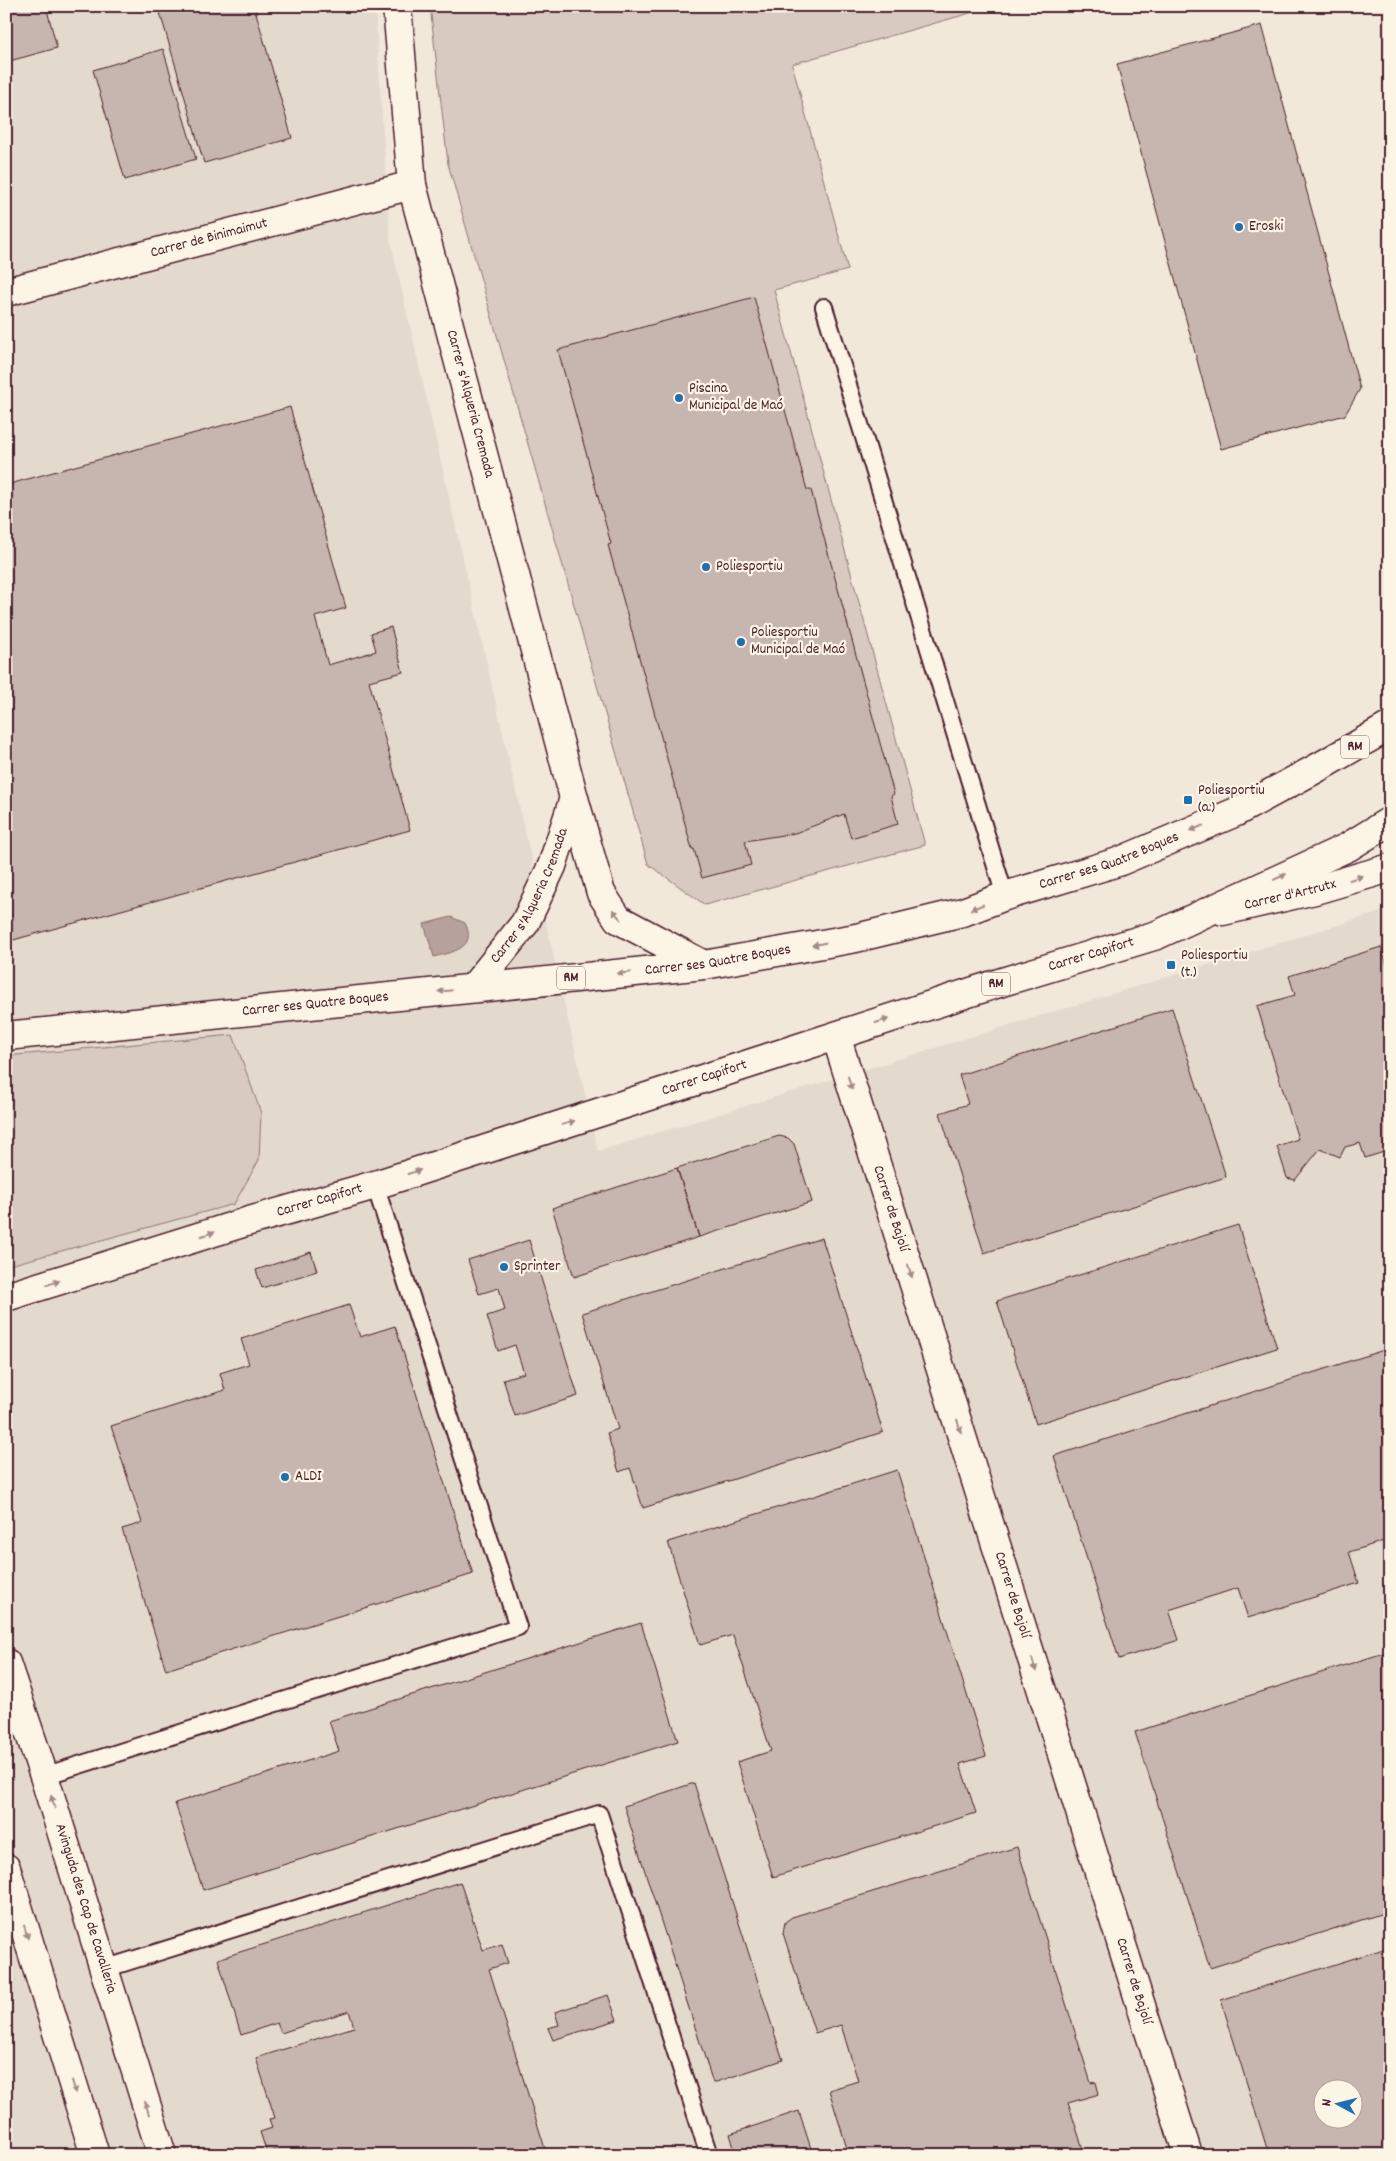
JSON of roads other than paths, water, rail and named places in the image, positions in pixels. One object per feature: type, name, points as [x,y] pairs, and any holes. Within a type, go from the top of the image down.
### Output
[{"type":"street","name":"Carrer s'Alqueria Cremada","points":[[397,6],[412,185],[574,798],[601,893],[618,919],[704,965]]},
{"type":"street","name":"Carrer de Binimaimut","points":[[6,292],[412,185]]},
{"type":"street","name":"Carrer ses Quatre Boques","points":[[6,1036],[704,965],[856,938],[963,912],[1005,896],[1118,862],[1236,812],[1390,726]]},
{"type":"street","name":"Carrer s'Alqueria Cremada","points":[[474,988],[525,923],[552,866],[574,798]]},
{"type":"street","name":"Carrer Capifort","points":[[6,1297],[246,1222],[375,1185],[1002,982],[1157,935],[1348,846],[1390,822]]},
{"type":"street","name":"Carrer d'Artrutx","points":[[1190,919],[1315,890],[1390,868]]},
{"type":"street","name":"Carrer de Bajolí","points":[[836,1036],[1188,2155]]},
{"type":"street","name":"Avinguda des Cap de Cavalleria","points":[[6,1663],[44,1776],[162,2155]]},
{"type":"street","points":[[6,1868],[95,2155]]},
{"type":"lane","points":[[824,307],[1005,896]]},
{"type":"lane","points":[[44,1776],[518,1627],[375,1185]]},
{"type":"lane","points":[[104,1969],[599,1814],[709,2155]]},
{"type":"place","name":"Eroski","points":[[1239,227]]},
{"type":"place","name":"Piscina Municipal de Maó","points":[[679,398]]},
{"type":"place","name":"Poliesportiu","points":[[706,567]]},
{"type":"place","name":"Poliesportiu Municipal de Maó","points":[[741,642]]},
{"type":"place","name":"Poliesportiu (a.)","points":[[1188,800]]},
{"type":"place","name":"Poliesportiu (t.)","points":[[1171,965]]},
{"type":"place","name":"Sprinter","points":[[504,1267]]},
{"type":"place","name":"ALDI","points":[[285,1477]]}]
